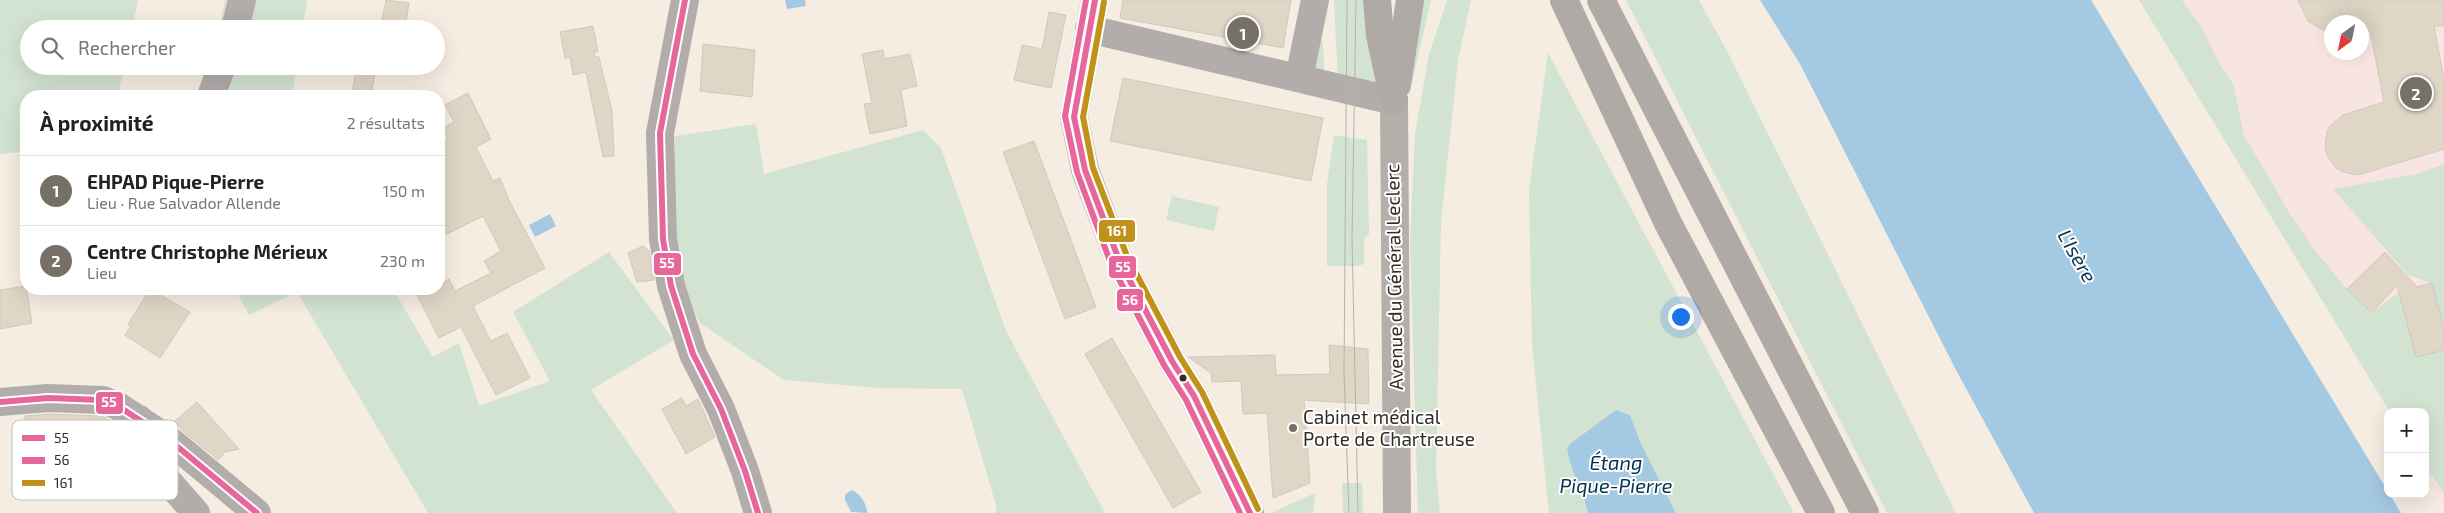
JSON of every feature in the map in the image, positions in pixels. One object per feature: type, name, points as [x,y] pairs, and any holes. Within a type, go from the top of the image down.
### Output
[{"type":"highway","points":[[1377,0],[1380,34],[1394,101]]},
{"type":"highway","points":[[1394,101],[1410,0]]},
{"type":"highway","points":[[1564,0],[1668,223],[1821,513]]},
{"type":"highway","points":[[1601,0],[1865,513]]},
{"type":"main road","name":"Avenue du Général Leclerc","points":[[1394,101],[1397,513]]},
{"type":"street","points":[[237,20],[242,0]]},
{"type":"street","points":[[685,0],[660,133],[660,209],[664,248],[671,286],[693,354],[720,409],[745,471],[758,513]]},
{"type":"street","points":[[1095,0],[1074,117],[1085,170],[1119,260],[1172,361],[1194,396],[1250,513]]},
{"type":"street","points":[[1299,78],[1315,0]]},
{"type":"street","points":[[1089,29],[1394,101]]},
{"type":"street","points":[[213,90],[219,75]]},
{"type":"street","points":[[0,402],[48,398],[103,400],[139,419]]},
{"type":"street","points":[[178,447],[257,513]]},
{"type":"street","points":[[178,493],[196,513]]},
{"type":"shaded area","points":[[2145,0],[2444,0],[2444,506],[2429,481],[2429,408],[2387,408]]},
{"type":"green space","points":[[0,0],[138,0],[134,20],[20,20],[20,75],[122,75],[119,90],[20,90],[20,152],[0,154]]},
{"type":"green space","points":[[225,0],[307,0],[304,20],[221,20]]},
{"type":"green space","points":[[1334,0],[1369,0],[1376,86],[1338,84]]},
{"type":"green space","points":[[1420,0],[1431,0],[1409,96],[1409,64]]},
{"type":"green space","points":[[1447,0],[1471,0],[1458,60],[1441,222],[1436,473],[1440,513],[1418,513],[1410,241],[1415,134],[1429,54]]},
{"type":"green space","points":[[1626,0],[1699,0],[1727,51],[1956,513],[1887,513]]},
{"type":"green space","points":[[2139,0],[2182,0],[2202,28],[2220,65],[2233,84],[2244,135],[2290,214],[2317,253],[2347,289],[2372,313],[2399,292],[2444,350],[2444,493],[2429,471],[2429,408],[2388,408]]},
{"type":"green space","points":[[1322,34],[1325,79],[1311,76]]},
{"type":"green space","points":[[1548,53],[1794,513],[1676,513],[1641,444],[1630,415],[1616,410],[1567,448],[1588,513],[1549,513],[1532,345],[1529,190]]},
{"type":"green space","points":[[211,75],[296,75],[293,90],[208,90]]},
{"type":"green space","points":[[756,124],[764,174],[923,130],[941,148],[1006,331],[1105,513],[995,513],[997,509],[962,389],[880,388],[784,380],[700,323],[674,269],[675,136]]},
{"type":"green space","points":[[1334,135],[1367,140],[1369,234],[1364,239],[1364,264],[1358,266],[1327,266],[1327,184]]},
{"type":"green space","points":[[2444,164],[2444,328],[2432,283],[2408,275],[2333,189],[2417,174]]},
{"type":"green space","points":[[1172,196],[1219,207],[1214,231],[1166,220]]},
{"type":"green space","points":[[609,252],[674,340],[591,390],[677,513],[428,513],[299,295],[397,295],[433,357],[459,343],[479,406],[550,381],[513,312]]},
{"type":"green space","points":[[238,295],[291,295],[249,315]]},
{"type":"green space","points":[[1342,483],[1362,483],[1363,513],[1343,513]]},
{"type":"green space","points":[[1315,493],[1313,513],[1273,513],[1273,512]]},
{"type":"water","points":[[785,0],[805,0],[806,6],[787,9]]},
{"type":"water","name":"L'Isère","points":[[1760,0],[2091,0],[2384,485],[2384,498],[2392,498],[2401,513],[2034,513],[1956,370],[1800,64]]},
{"type":"water","points":[[550,214],[556,226],[535,237],[529,225]]},
{"type":"water","name":"Étang Pique-Pierre","points":[[1616,410],[1630,415],[1641,444],[1676,513],[1588,513],[1567,448]]},
{"type":"water","points":[[851,490],[862,499],[867,513],[851,512],[845,500],[845,495]]},
{"type":"building","points":[[386,0],[409,3],[406,20],[382,20]]},
{"type":"building","points":[[1123,0],[1291,0],[1283,48],[1120,18]]},
{"type":"building","points":[[2298,0],[2444,0],[2444,26],[2434,26],[2444,80],[2444,149],[2358,175],[2343,172],[2336,168],[2327,155],[2325,147],[2327,132],[2330,126],[2343,115],[2384,102],[2369,30],[2369,15],[2324,15],[2324,30],[2308,21]]},
{"type":"building","points":[[1049,12],[1066,15],[1051,88],[1014,80],[1022,45],[1042,49]]},
{"type":"building","points":[[593,26],[598,52],[594,52],[595,57],[599,57],[612,111],[614,156],[603,157],[586,72],[573,75],[570,57],[565,58],[560,32]]},
{"type":"building","points":[[703,44],[755,50],[752,97],[700,91]]},
{"type":"building","points":[[883,50],[884,59],[910,54],[917,86],[901,90],[907,126],[870,134],[864,104],[872,103],[862,54]]},
{"type":"building","points":[[356,75],[374,75],[372,90],[352,90]]},
{"type":"building","points":[[1123,78],[1323,118],[1311,181],[1110,141]]},
{"type":"building","points":[[468,93],[491,139],[476,147],[493,181],[500,178],[510,202],[545,268],[473,306],[491,341],[507,333],[530,378],[496,395],[461,327],[439,338],[417,295],[445,295],[445,281],[449,279],[455,291],[491,273],[484,261],[501,251],[483,216],[445,235],[445,140],[448,138],[445,133],[445,126],[454,122],[445,105]]},
{"type":"building","points":[[1034,141],[1096,307],[1065,319],[1003,152]]},
{"type":"building","points":[[643,246],[649,251],[654,280],[637,282],[628,253]]},
{"type":"building","points":[[2385,252],[2417,287],[2432,283],[2444,328],[2444,350],[2416,357],[2397,285],[2372,313],[2347,289]]},
{"type":"building","points":[[20,287],[20,295],[27,295],[32,323],[0,329],[0,290]]},
{"type":"building","points":[[146,295],[160,295],[190,312],[160,358],[125,335],[131,326],[128,324]]},
{"type":"building","points":[[1112,338],[1201,492],[1173,508],[1085,354]]},
{"type":"building","name":"Cabinet médical Porte de Chartreuse","points":[[1329,345],[1368,349],[1369,404],[1304,400],[1310,483],[1273,498],[1267,413],[1243,414],[1241,381],[1212,382],[1211,373],[1188,357],[1275,355],[1276,375],[1330,374]]},
{"type":"building","points":[[682,398],[686,406],[698,399],[715,437],[686,454],[662,409]]},
{"type":"building","points":[[197,402],[239,449],[225,452],[218,460],[185,433],[178,425],[178,420],[176,420]]},
{"type":"building","points":[[48,414],[100,416],[107,418],[107,420],[25,420],[25,416]]},
{"type":"tram line","points":[[1347,0],[1344,373],[1349,513]]},
{"type":"tram line","points":[[1356,0],[1352,239],[1358,513]]},
{"type":"transit line","name":"55","points":[[685,0],[660,133],[663,239],[671,286],[693,354],[721,409],[745,471],[758,513]]},
{"type":"transit line","name":"56","points":[[1086,0],[1065,116],[1077,172],[1111,264],[1164,365],[1186,400],[1240,513]]},
{"type":"transit line","name":"55","points":[[1095,0],[1074,117],[1085,170],[1119,260],[1172,361],[1194,396],[1250,513]]},
{"type":"transit line","name":"161","points":[[1104,2],[1083,117],[1093,168],[1127,256],[1180,357],[1202,392],[1258,509]]},
{"type":"transit line","name":"55","points":[[0,402],[48,398],[103,400],[118,406],[139,420]]},
{"type":"transit line","name":"55","points":[[178,447],[257,513]]},
{"type":"place","name":"EHPAD Pique-Pierre","points":[[1243,33]]},
{"type":"place","name":"Centre Christophe Mérieux","points":[[2416,93]]},
{"type":"place","name":"Cabinet médical Porte de Chartreuse","points":[[1293,428]]}]
